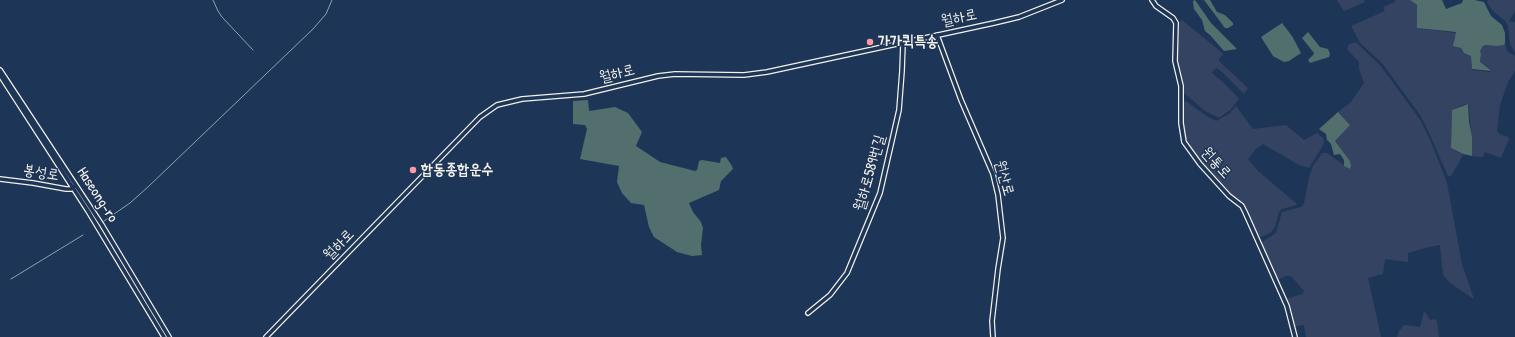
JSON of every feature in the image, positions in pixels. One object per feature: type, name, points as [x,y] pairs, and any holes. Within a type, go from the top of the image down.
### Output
[{"type":"street","name":"월하로","points":[[266,337],[480,117],[497,105],[534,98],[584,94],[658,76],[675,74],[755,74],[1010,19],[1062,0]]},
{"type":"street","name":"원통로","points":[[1152,0],[1156,6],[1173,18],[1176,23],[1175,61],[1181,86],[1181,123],[1184,142],[1200,164],[1228,196],[1242,206],[1287,306],[1295,337]]},
{"type":"street","name":"원산로","points":[[937,35],[961,100],[993,174],[998,195],[1003,238],[992,322],[993,337]]},
{"type":"street","name":"월하로589번길","points":[[808,313],[830,295],[847,273],[878,198],[899,110],[903,43]]},
{"type":"street","name":"Haseong-ro","points":[[0,70],[75,186],[164,337]]},
{"type":"street","name":"Haseong-ro","points":[[0,75],[123,258],[169,337]]},
{"type":"street","name":"봉성로","points":[[0,179],[33,182],[66,189],[71,189],[75,186]]},
{"type":"shaded area","points":[[1337,0],[1364,0],[1365,2],[1344,11]]},
{"type":"shaded area","points":[[1395,0],[1410,0],[1416,3],[1417,28],[1456,33],[1454,46],[1461,48],[1462,51],[1471,56],[1472,70],[1491,72],[1492,70],[1480,62],[1481,48],[1486,45],[1504,45],[1505,43],[1507,51],[1515,56],[1515,71],[1508,82],[1500,105],[1497,131],[1509,139],[1501,158],[1485,152],[1483,157],[1472,156],[1469,105],[1462,105],[1452,110],[1451,148],[1463,155],[1451,176],[1448,176],[1420,115],[1382,63],[1360,43],[1351,26],[1385,11],[1383,7],[1395,2]]},
{"type":"shaded area","points":[[1488,0],[1515,0],[1515,11],[1509,21],[1515,22],[1515,53],[1510,44],[1508,25],[1493,11],[1487,2]]},
{"type":"shaded area","points":[[1182,20],[1223,54],[1219,61],[1248,88],[1244,94],[1217,68],[1212,72],[1239,99],[1231,109],[1219,118],[1205,111],[1184,93],[1177,61],[1178,24]]},
{"type":"shaded area","points":[[1356,42],[1380,65],[1421,121],[1431,142],[1447,183],[1462,264],[1474,299],[1450,283],[1443,275],[1440,245],[1429,247],[1408,253],[1408,262],[1385,259],[1383,274],[1368,278],[1381,337],[1306,337],[1304,325],[1295,326],[1286,299],[1302,294],[1304,291],[1291,276],[1286,276],[1277,280],[1262,242],[1276,233],[1282,212],[1301,207],[1304,204],[1309,177],[1313,166],[1322,153],[1327,153],[1349,169],[1351,163],[1350,161],[1335,141],[1347,128],[1349,123],[1338,112],[1351,102],[1364,83],[1359,69],[1359,62],[1347,49],[1349,44]]},
{"type":"shaded area","points":[[1186,101],[1216,121],[1229,114],[1236,106],[1253,129],[1286,125],[1304,140],[1317,133],[1323,138],[1324,142],[1322,147],[1309,168],[1299,165],[1263,144],[1256,149],[1248,159],[1258,171],[1297,204],[1282,209],[1279,212],[1275,227],[1270,233],[1261,237],[1259,236],[1246,210],[1227,192],[1195,157],[1185,141],[1182,125],[1182,103]]},
{"type":"shaded area","points":[[1424,312],[1430,320],[1435,319],[1437,321],[1439,337],[1397,337],[1399,331],[1404,325],[1420,327]]},
{"type":"green space","points":[[1195,0],[1211,23],[1237,49],[1224,51],[1205,31],[1202,20],[1194,9],[1193,1]]},
{"type":"green space","points":[[1204,0],[1210,0],[1217,12],[1225,15],[1233,23],[1233,25],[1225,28]]},
{"type":"green space","points":[[1410,0],[1442,0],[1446,9],[1462,3],[1463,0],[1484,2],[1491,16],[1502,25],[1505,33],[1504,45],[1486,45],[1483,46],[1480,51],[1480,62],[1492,71],[1472,69],[1471,56],[1464,53],[1461,48],[1453,46],[1456,32],[1417,28],[1417,5]]},
{"type":"green space","points":[[1282,23],[1292,36],[1301,53],[1289,61],[1284,62],[1273,56],[1261,37]]},
{"type":"green space","points":[[1308,32],[1320,47],[1328,49],[1330,54],[1329,57],[1310,63],[1308,60],[1314,53],[1302,38]]},
{"type":"green space","points":[[588,100],[589,111],[615,107],[628,113],[642,132],[636,146],[660,162],[695,171],[697,170],[699,161],[702,160],[720,163],[721,158],[726,157],[733,169],[721,181],[719,190],[689,203],[703,228],[701,245],[702,255],[692,256],[677,252],[654,237],[649,227],[644,205],[631,203],[622,193],[617,182],[619,166],[580,159],[587,129],[585,125],[573,124],[573,101]]},
{"type":"green space","points":[[1468,104],[1472,137],[1472,156],[1463,154],[1451,148],[1452,110]]},
{"type":"green space","points":[[1338,112],[1350,125],[1335,141],[1350,161],[1350,169],[1344,166],[1344,160],[1340,154],[1334,155],[1331,144],[1327,140],[1326,134],[1319,129]]},
{"type":"waterway","points":[[213,0],[222,17],[253,50]]},
{"type":"waterway","points":[[104,221],[130,203],[149,186],[313,29],[326,14],[332,0]]},
{"type":"waterway","points":[[11,279],[83,235]]},
{"type":"place","name":"가가퀵특송","points":[[870,42]]},
{"type":"place","name":"합동종합운수","points":[[413,170]]}]
